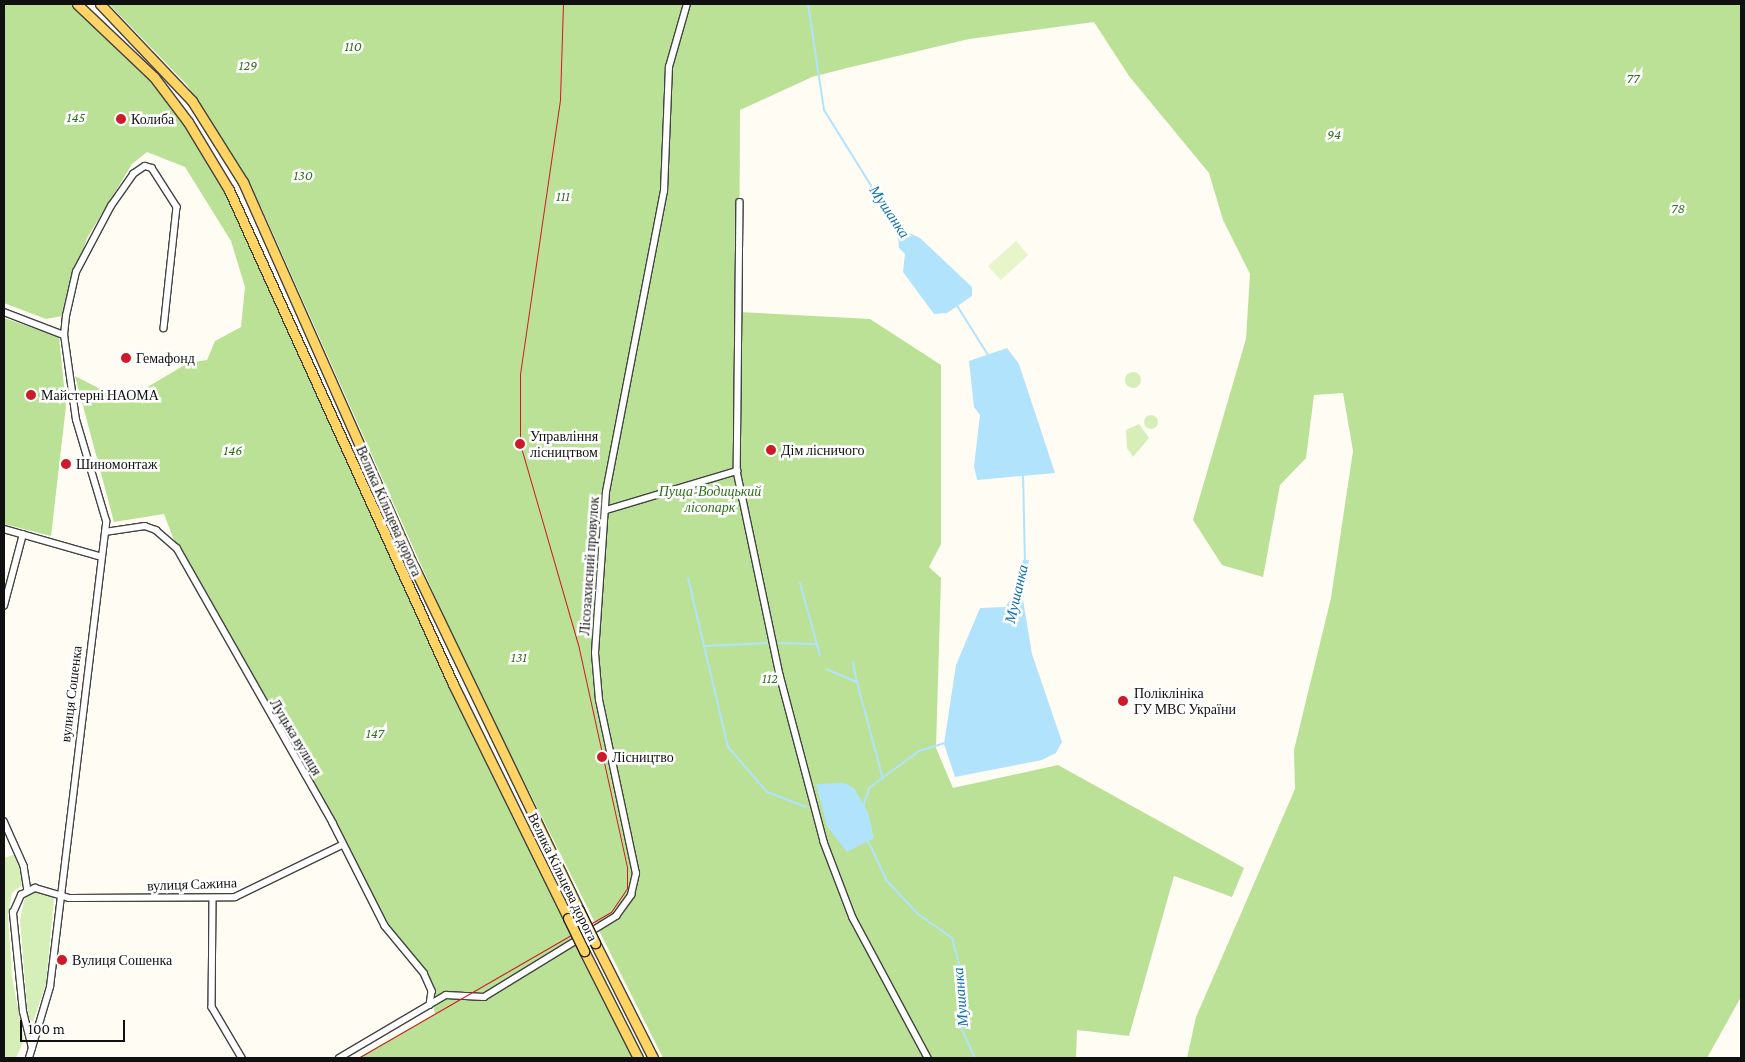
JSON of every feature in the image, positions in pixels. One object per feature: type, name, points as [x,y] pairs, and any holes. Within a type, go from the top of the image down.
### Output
[{"type":"main road","name":"Велика Кільцева дорога","points":[[77,4],[154,77],[188,122],[229,190],[453,684],[638,1058]]},
{"type":"main road","name":"Велика Кільцева дорога","points":[[100,4],[192,101],[243,182],[414,567],[595,943],[653,1058]]},
{"type":"street","name":"Лісозахисний провулок","points":[[339,1058],[446,995],[484,997],[616,916],[631,894],[636,874],[595,666],[606,510],[664,191],[669,67],[687,4]]},
{"type":"street","name":"вулиця Сошенка","points":[[29,1058],[50,987],[99,556],[105,532],[103,506],[76,420],[64,335],[76,272],[111,206],[133,174],[145,166],[152,168],[177,207],[164,328]]},
{"type":"street","points":[[740,202],[738,471],[780,675],[824,842],[853,918],[928,1058]]},
{"type":"street","points":[[4,312],[64,335]]},
{"type":"street","points":[[606,510],[738,471]]},
{"type":"street","name":"Луцька вулиця","points":[[105,532],[145,526],[156,530],[176,548],[334,823],[342,845],[385,926],[424,973],[432,991],[430,1005]]},
{"type":"street","points":[[4,529],[99,556]]},
{"type":"street","points":[[4,606],[23,534]]},
{"type":"street","points":[[4,821],[24,866],[28,891],[21,895],[13,913],[23,1012],[32,1049]]},
{"type":"street","name":"вулиця Сажина","points":[[28,891],[35,888],[61,896],[213,899],[255,891],[342,845]]},
{"type":"street","points":[[213,899],[212,1007],[242,1058]]},
{"type":"green space","points":[[4,4],[77,4],[154,77],[206,150],[402,573],[638,1058],[358,1058],[435,1014],[429,983],[385,926],[333,823],[177,548],[164,514],[114,522],[75,376],[106,392],[134,395],[188,363],[207,360],[215,341],[241,327],[245,287],[231,241],[185,167],[147,152],[132,164],[87,238],[62,316],[46,319],[4,303]]},
{"type":"green space","points":[[109,4],[1741,4],[1741,997],[1707,1058],[1187,1058],[1196,1017],[1295,789],[1294,750],[1331,598],[1353,451],[1343,393],[1314,395],[1306,458],[1280,485],[1263,577],[1222,565],[1193,520],[1246,339],[1250,274],[1223,220],[1209,173],[1129,76],[1094,22],[969,39],[847,68],[812,77],[740,110],[739,312],[870,319],[941,365],[941,544],[929,567],[941,578],[936,748],[953,788],[1058,765],[1244,868],[1232,897],[1174,876],[1129,1036],[1077,1030],[1076,1058],[663,1058],[467,668],[262,209],[187,85]]},
{"type":"green space","points":[[1016,241],[1028,255],[1001,280],[988,266]]},
{"type":"green space","points":[[4,318],[59,337],[66,406],[51,536],[4,524]]},
{"type":"green space","points":[[1133,372],[1139,374],[1141,380],[1139,386],[1133,388],[1127,386],[1125,380],[1127,374]]},
{"type":"green space","points":[[1148,415],[1154,415],[1158,422],[1154,429],[1148,429],[1144,425],[1144,419]]},
{"type":"green space","points":[[1139,424],[1149,438],[1133,457],[1127,448],[1126,430]]},
{"type":"green space","points":[[16,854],[23,884],[12,893],[8,915],[12,977],[24,1040],[16,1058],[4,1058],[4,858]]},
{"type":"green space","points":[[34,891],[54,898],[46,984],[33,1022],[28,1018],[20,920],[25,896]]},
{"type":"water","points":[[897,227],[920,238],[972,287],[972,296],[947,313],[934,314],[903,272],[905,254],[899,248]]},
{"type":"water","points":[[1007,348],[1019,364],[1055,473],[977,480],[974,466],[980,415],[974,407],[969,361]]},
{"type":"water","points":[[1023,560],[1029,560],[1023,600],[1032,654],[1062,742],[1056,753],[1042,760],[955,777],[944,744],[956,665],[980,608],[1005,607],[1015,593]]},
{"type":"water","points":[[844,783],[854,788],[868,812],[874,838],[847,852],[827,826],[816,784]]},
{"type":"waterway","name":"Мушанка","points":[[808,4],[824,110],[898,229]]},
{"type":"waterway","name":"Мушанка","points":[[956,304],[988,355]]},
{"type":"waterway","name":"Мушанка","points":[[1023,474],[1025,562]]},
{"type":"waterway","points":[[688,578],[728,747],[767,792],[806,807]]},
{"type":"waterway","points":[[800,583],[820,655]]},
{"type":"waterway","points":[[704,646],[768,643]]},
{"type":"waterway","points":[[780,643],[817,644]]},
{"type":"waterway","points":[[853,662],[857,682]]},
{"type":"waterway","points":[[826,669],[857,682],[883,779]]},
{"type":"waterway","name":"Мушанка","points":[[863,807],[869,788],[919,751],[946,743]]},
{"type":"waterway","name":"Мушанка","points":[[868,841],[887,881],[918,914],[952,938],[959,965],[962,1030],[975,1058]]},
{"type":"tram line","points":[[358,1058],[611,912],[627,888],[627,867],[579,648],[520,444],[520,374],[560,99],[563,4]]},
{"type":"place","name":"Колиба","points":[[121,119]]},
{"type":"place","name":"Гемафонд","points":[[126,358]]},
{"type":"place","name":"Майстерні НАОМА","points":[[31,395]]},
{"type":"place","name":"Управління лісництвом","points":[[520,444]]},
{"type":"place","name":"Дім лісничого","points":[[771,450]]},
{"type":"place","name":"Шиномонтаж","points":[[66,464]]},
{"type":"place","name":"Поліклініка ГУ МВС України","points":[[1123,701]]},
{"type":"place","name":"Лісництво","points":[[602,757]]},
{"type":"place","name":"Вулиця Сошенка","points":[[62,960]]},
{"type":"park label","name":"110","points":[[353,46]]},
{"type":"park label","name":"129","points":[[248,65]]},
{"type":"park label","name":"77","points":[[1633,78]]},
{"type":"park label","name":"145","points":[[76,117]]},
{"type":"park label","name":"94","points":[[1334,134]]},
{"type":"park label","name":"130","points":[[303,175]]},
{"type":"park label","name":"111","points":[[563,196]]},
{"type":"park label","name":"78","points":[[1678,208]]},
{"type":"park label","name":"146","points":[[233,450]]},
{"type":"park label","name":"Пуща-Водицький лісопарк","points":[[710,500]]},
{"type":"park label","name":"131","points":[[519,657]]},
{"type":"park label","name":"112","points":[[770,678]]},
{"type":"park label","name":"147","points":[[375,733]]}]
